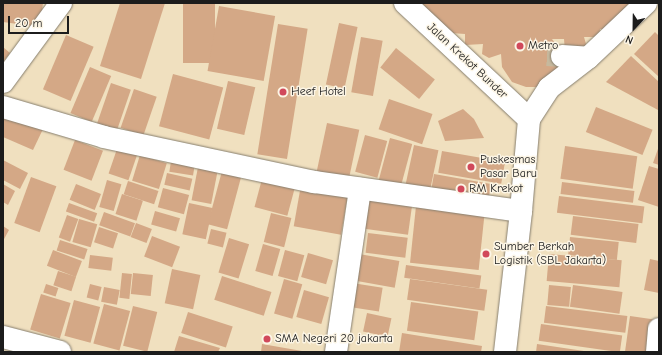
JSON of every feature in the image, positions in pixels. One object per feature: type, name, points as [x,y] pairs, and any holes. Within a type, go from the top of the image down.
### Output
[{"type":"street","points":[[3,82],[61,3]]},
{"type":"street","name":"Jalan Krekot Bunder","points":[[405,3],[528,119]]},
{"type":"street","points":[[505,352],[521,211],[528,119],[549,88],[588,58],[646,3]]},
{"type":"street","points":[[562,56],[588,58]]},
{"type":"street","points":[[3,107],[104,137],[314,182],[521,211]]},
{"type":"street","points":[[336,352],[360,189]]},
{"type":"street","points":[[657,352],[659,329]]},
{"type":"street","points":[[3,337],[60,352]]},
{"type":"building","points":[[3,3],[43,3],[40,27],[3,22]]},
{"type":"building","points":[[120,3],[165,3],[141,79],[100,66]]},
{"type":"building","points":[[183,3],[215,3],[215,63],[183,63]]},
{"type":"building","name":"Metro","points":[[418,3],[639,3],[617,29],[600,29],[599,37],[584,37],[586,44],[582,52],[565,52],[564,39],[552,39],[558,47],[560,67],[540,87],[526,87],[512,82],[502,67],[501,54],[489,58],[482,54],[483,44],[465,45],[465,34],[451,33]]},
{"type":"building","points":[[219,6],[275,16],[264,81],[208,71]]},
{"type":"building","points":[[339,23],[358,27],[344,89],[326,85]]},
{"type":"building","name":"Heef Hotel","points":[[278,24],[308,29],[287,159],[257,154]]},
{"type":"building","points":[[655,32],[659,36],[659,77],[634,54]]},
{"type":"building","points":[[66,35],[94,47],[71,101],[43,89]]},
{"type":"building","points":[[361,37],[383,41],[373,96],[351,92]]},
{"type":"building","points":[[3,47],[10,53],[3,62]]},
{"type":"building","points":[[396,48],[435,79],[419,99],[380,67]]},
{"type":"building","points":[[631,56],[659,82],[658,110],[606,82]]},
{"type":"building","points":[[90,67],[111,76],[92,122],[70,113]]},
{"type":"building","points":[[173,74],[223,87],[209,140],[159,126]]},
{"type":"building","points":[[228,81],[255,87],[244,135],[217,129]]},
{"type":"building","points":[[111,83],[131,90],[117,131],[97,125]]},
{"type":"building","points":[[134,89],[157,97],[143,136],[121,128]]},
{"type":"building","points":[[389,99],[432,114],[422,144],[379,129]]},
{"type":"building","points":[[596,107],[653,130],[642,155],[586,132]]},
{"type":"building","points":[[463,109],[474,119],[484,138],[445,141],[438,121]]},
{"type":"building","points":[[3,112],[43,129],[33,150],[3,137]]},
{"type":"building","points":[[327,123],[359,130],[349,178],[317,171]]},
{"type":"building","points":[[365,135],[387,141],[377,178],[355,172]]},
{"type":"building","points":[[390,138],[412,144],[400,189],[378,183]]},
{"type":"building","points":[[75,140],[103,151],[92,181],[64,170]]},
{"type":"building","points":[[414,145],[438,150],[429,195],[404,190]]},
{"type":"building","points":[[118,146],[138,153],[128,180],[109,173]]},
{"type":"building","points":[[565,146],[637,156],[633,189],[560,179]]},
{"type":"building","points":[[659,146],[659,165],[653,163]]},
{"type":"building","name":"Puskesmas Pasar Baru","points":[[442,151],[505,162],[501,184],[438,173]]},
{"type":"building","points":[[140,155],[167,163],[159,189],[132,181]]},
{"type":"building","points":[[172,155],[196,159],[193,176],[169,172]]},
{"type":"building","points":[[3,160],[28,173],[20,189],[3,180]]},
{"type":"building","points":[[199,162],[219,166],[211,204],[192,200]]},
{"type":"building","points":[[649,166],[659,169],[659,207],[638,200]]},
{"type":"building","points":[[222,171],[241,176],[227,229],[208,224]]},
{"type":"building","points":[[167,173],[192,179],[190,191],[164,185]]},
{"type":"building","name":"RM Krekot","points":[[434,174],[491,184],[488,204],[431,194]]},
{"type":"building","points":[[31,177],[56,186],[40,232],[14,223]]},
{"type":"building","points":[[262,179],[295,188],[287,216],[254,207]]},
{"type":"building","points":[[107,180],[121,184],[114,211],[99,207]]},
{"type":"building","points":[[128,181],[158,191],[154,204],[124,194]]},
{"type":"building","points":[[562,182],[634,191],[633,203],[561,194]]},
{"type":"building","points":[[3,184],[15,191],[8,205],[3,202]]},
{"type":"building","points":[[76,184],[101,194],[95,210],[70,200]]},
{"type":"building","points":[[301,185],[348,193],[341,235],[294,226]]},
{"type":"building","points":[[163,188],[189,195],[184,214],[158,207]]},
{"type":"building","points":[[122,194],[143,201],[136,221],[116,214]]},
{"type":"building","points":[[369,196],[413,202],[408,235],[364,229]]},
{"type":"building","points":[[559,196],[644,206],[642,223],[557,213]]},
{"type":"building","points":[[69,203],[97,213],[94,222],[66,211]]},
{"type":"building","points":[[189,203],[212,208],[206,239],[182,234]]},
{"type":"building","points":[[416,206],[485,213],[479,270],[410,263]]},
{"type":"building","points":[[155,211],[180,218],[176,232],[151,224]]},
{"type":"building","points":[[104,212],[135,223],[130,236],[99,225]]},
{"type":"building","points":[[271,213],[291,218],[284,247],[264,242]]},
{"type":"building","points":[[67,215],[78,219],[70,242],[59,238]]},
{"type":"building","points":[[573,216],[639,224],[636,243],[571,235]]},
{"type":"building","points":[[79,219],[97,224],[91,247],[72,242]]},
{"type":"building","points":[[136,223],[152,229],[146,243],[131,237]]},
{"type":"building","points":[[3,226],[9,230],[3,241]]},
{"type":"building","points":[[99,227],[118,233],[113,248],[94,242]]},
{"type":"building","points":[[211,229],[227,233],[223,247],[207,244]]},
{"type":"building","points":[[368,233],[408,238],[405,258],[366,253]]},
{"type":"building","points":[[152,236],[180,247],[172,267],[144,257]]},
{"type":"building","points":[[570,237],[619,242],[617,260],[568,255]]},
{"type":"building","points":[[229,238],[249,244],[239,279],[218,272]]},
{"type":"building","points":[[60,240],[88,249],[84,259],[57,250]]},
{"type":"building","points":[[263,244],[280,249],[273,276],[255,271]]},
{"type":"building","points":[[53,250],[82,261],[76,277],[47,266]]},
{"type":"building","points":[[285,250],[304,255],[297,281],[278,276]]},
{"type":"building","points":[[308,253],[333,260],[326,284],[301,277]]},
{"type":"building","points":[[359,254],[399,261],[395,288],[354,281]]},
{"type":"building","points":[[549,254],[622,260],[619,287],[547,281]]},
{"type":"building","points":[[90,255],[113,258],[111,271],[88,268]]},
{"type":"building","points":[[650,259],[659,261],[659,293],[644,290]]},
{"type":"building","points":[[406,265],[481,276],[479,288],[404,278]]},
{"type":"building","points":[[172,269],[200,275],[193,309],[165,303]]},
{"type":"building","points":[[58,271],[76,277],[71,291],[53,285]]},
{"type":"building","points":[[122,273],[132,274],[129,299],[119,298]]},
{"type":"building","points":[[133,273],[153,275],[151,296],[131,294]]},
{"type":"building","points":[[222,276],[271,292],[264,316],[214,300]]},
{"type":"building","points":[[284,279],[302,284],[292,319],[274,314]]},
{"type":"building","points":[[410,279],[487,290],[484,311],[407,300]]},
{"type":"building","points":[[352,283],[383,288],[379,312],[348,307]]},
{"type":"building","points":[[46,284],[58,288],[56,297],[43,293]]},
{"type":"building","points":[[90,284],[102,287],[98,300],[87,298]]},
{"type":"building","points":[[549,285],[571,287],[569,307],[547,305]]},
{"type":"building","points":[[573,285],[623,292],[619,314],[570,307]]},
{"type":"building","points":[[104,287],[120,290],[117,305],[101,302]]},
{"type":"building","points":[[304,290],[329,297],[321,324],[296,317]]},
{"type":"building","points":[[41,294],[71,303],[60,338],[30,329]]},
{"type":"building","points":[[74,300],[100,307],[91,343],[64,336]]},
{"type":"building","points":[[411,302],[478,311],[474,340],[407,331]]},
{"type":"building","points":[[104,304],[130,311],[119,351],[93,344]]},
{"type":"building","points":[[133,306],[157,312],[147,352],[123,346]]},
{"type":"building","points":[[546,306],[627,316],[625,333],[544,323]]},
{"type":"building","points":[[188,312],[233,327],[226,347],[181,333]]},
{"type":"building","points":[[367,313],[391,318],[388,337],[363,332]]},
{"type":"building","points":[[630,316],[658,320],[653,352],[625,352]]},
{"type":"building","points":[[541,324],[622,335],[620,352],[539,341]]},
{"type":"building","points":[[402,333],[482,346],[481,352],[399,352]]},
{"type":"building","points":[[179,336],[220,348],[218,352],[174,352]]},
{"type":"building","points":[[262,344],[302,351],[302,352],[261,352]]},
{"type":"building","points":[[537,344],[584,351],[584,352],[536,352]]},
{"type":"tunnel","points":[[547,55],[562,56]]},
{"type":"place","name":"Metro","points":[[520,46]]},
{"type":"place","name":"Heef Hotel","points":[[283,92]]},
{"type":"place","name":"Puskesmas Pasar Baru","points":[[471,167]]},
{"type":"place","name":"RM Krekot","points":[[461,189]]},
{"type":"place","name":"Sumber Berkah Logistik (SBL Jakarta)","points":[[486,254]]},
{"type":"place","name":"SMA Negeri 20 jakarta","points":[[267,339]]}]
